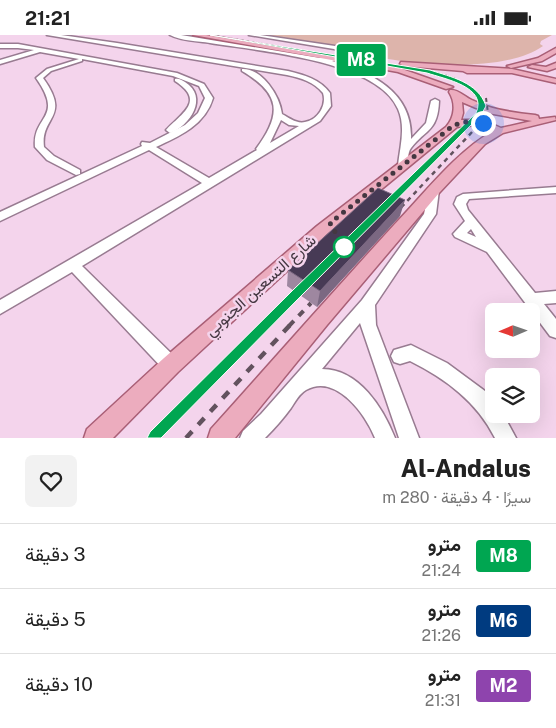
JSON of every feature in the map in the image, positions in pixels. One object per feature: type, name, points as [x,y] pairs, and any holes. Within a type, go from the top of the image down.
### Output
[{"type":"main road","points":[[196,35],[418,75],[452,90],[471,103],[493,111],[518,116],[554,119]]},
{"type":"main road","points":[[224,39],[253,36],[427,67],[524,73],[556,81]]},
{"type":"main road","points":[[454,125],[459,111],[448,83],[451,76],[457,73],[480,69],[528,63],[544,58],[556,50]]},
{"type":"main road","points":[[528,63],[532,67],[542,69],[548,69],[556,65]]},
{"type":"main road","points":[[418,75],[432,73],[432,70],[427,67]]},
{"type":"main road","points":[[220,438],[320,319],[434,191],[481,142],[500,131],[554,119]]},
{"type":"main road","points":[[454,125],[478,122],[500,131]]},
{"type":"main road","name":"شارع التسعين الجنوبي","points":[[96,438],[171,365],[322,230],[454,125]]},
{"type":"street","points":[[0,308],[306,125],[325,112],[329,104],[329,97],[325,91],[312,81],[282,73],[149,49],[49,35]]},
{"type":"street","points":[[87,39],[100,35]]},
{"type":"street","points":[[172,35],[224,39],[320,60],[362,73],[380,84],[396,98],[401,107],[406,125],[403,165]]},
{"type":"street","points":[[0,47],[38,51],[175,74],[202,85],[207,92],[208,98],[205,109],[194,123],[0,217]]},
{"type":"street","points":[[132,56],[149,49]]},
{"type":"street","points":[[0,62],[38,51],[80,60],[112,64],[172,78],[184,84],[194,95],[192,109],[182,121],[147,145],[76,172],[0,207]]},
{"type":"street","points":[[112,64],[124,59]]},
{"type":"street","points":[[320,60],[336,59]]},
{"type":"street","points":[[76,172],[42,151],[38,145],[38,139],[50,116],[52,103],[51,96],[39,78],[49,70],[80,60]]},
{"type":"street","points":[[229,64],[261,80],[274,95],[279,108],[279,116],[272,135],[256,155]]},
{"type":"street","points":[[261,80],[269,75],[282,73]]},
{"type":"street","points":[[404,149],[429,125],[436,114],[436,101]]},
{"type":"street","points":[[279,116],[292,123],[306,125]]},
{"type":"street","points":[[147,145],[210,183]]},
{"type":"street","points":[[556,190],[467,196],[461,199],[460,203],[471,222],[556,331]]},
{"type":"street","points":[[250,438],[260,430],[366,304],[430,214],[434,191]]},
{"type":"street","points":[[73,265],[171,365]]},
{"type":"street","points":[[531,299],[556,297]]},
{"type":"street","points":[[366,304],[368,325],[409,438]]},
{"type":"street","points":[[400,356],[411,353],[423,358],[454,379],[487,406],[506,438]]},
{"type":"street","points":[[298,385],[307,380],[323,378],[331,378],[344,385],[370,408],[385,438]]},
{"type":"shaded area","points":[[265,35],[552,35],[541,41],[540,44],[543,46],[524,55],[501,61],[445,65],[389,59],[344,48]]},
{"type":"building","points":[[378,188],[405,200],[320,291],[288,270]]},
{"type":"railway","points":[[212,35],[421,70]]},
{"type":"railway","points":[[413,69],[446,76],[468,86],[475,93],[479,102],[479,112]]},
{"type":"railway","points":[[486,98],[488,113]]},
{"type":"railway","points":[[386,206],[479,112]]},
{"type":"railway","points":[[395,214],[488,113]]},
{"type":"railway","points":[[264,326],[297,293]]},
{"type":"railway","points":[[289,326],[311,303]]},
{"type":"railway","points":[[155,438],[266,325]]},
{"type":"railway","points":[[186,438],[290,325]]},
{"type":"metro line","name":"M8","points":[[155,438],[297,293],[479,114],[483,106],[474,90],[462,83],[428,71],[212,35]]},
{"type":"route","points":[[344,247],[330,223],[454,125],[466,122],[483,123]]}]
